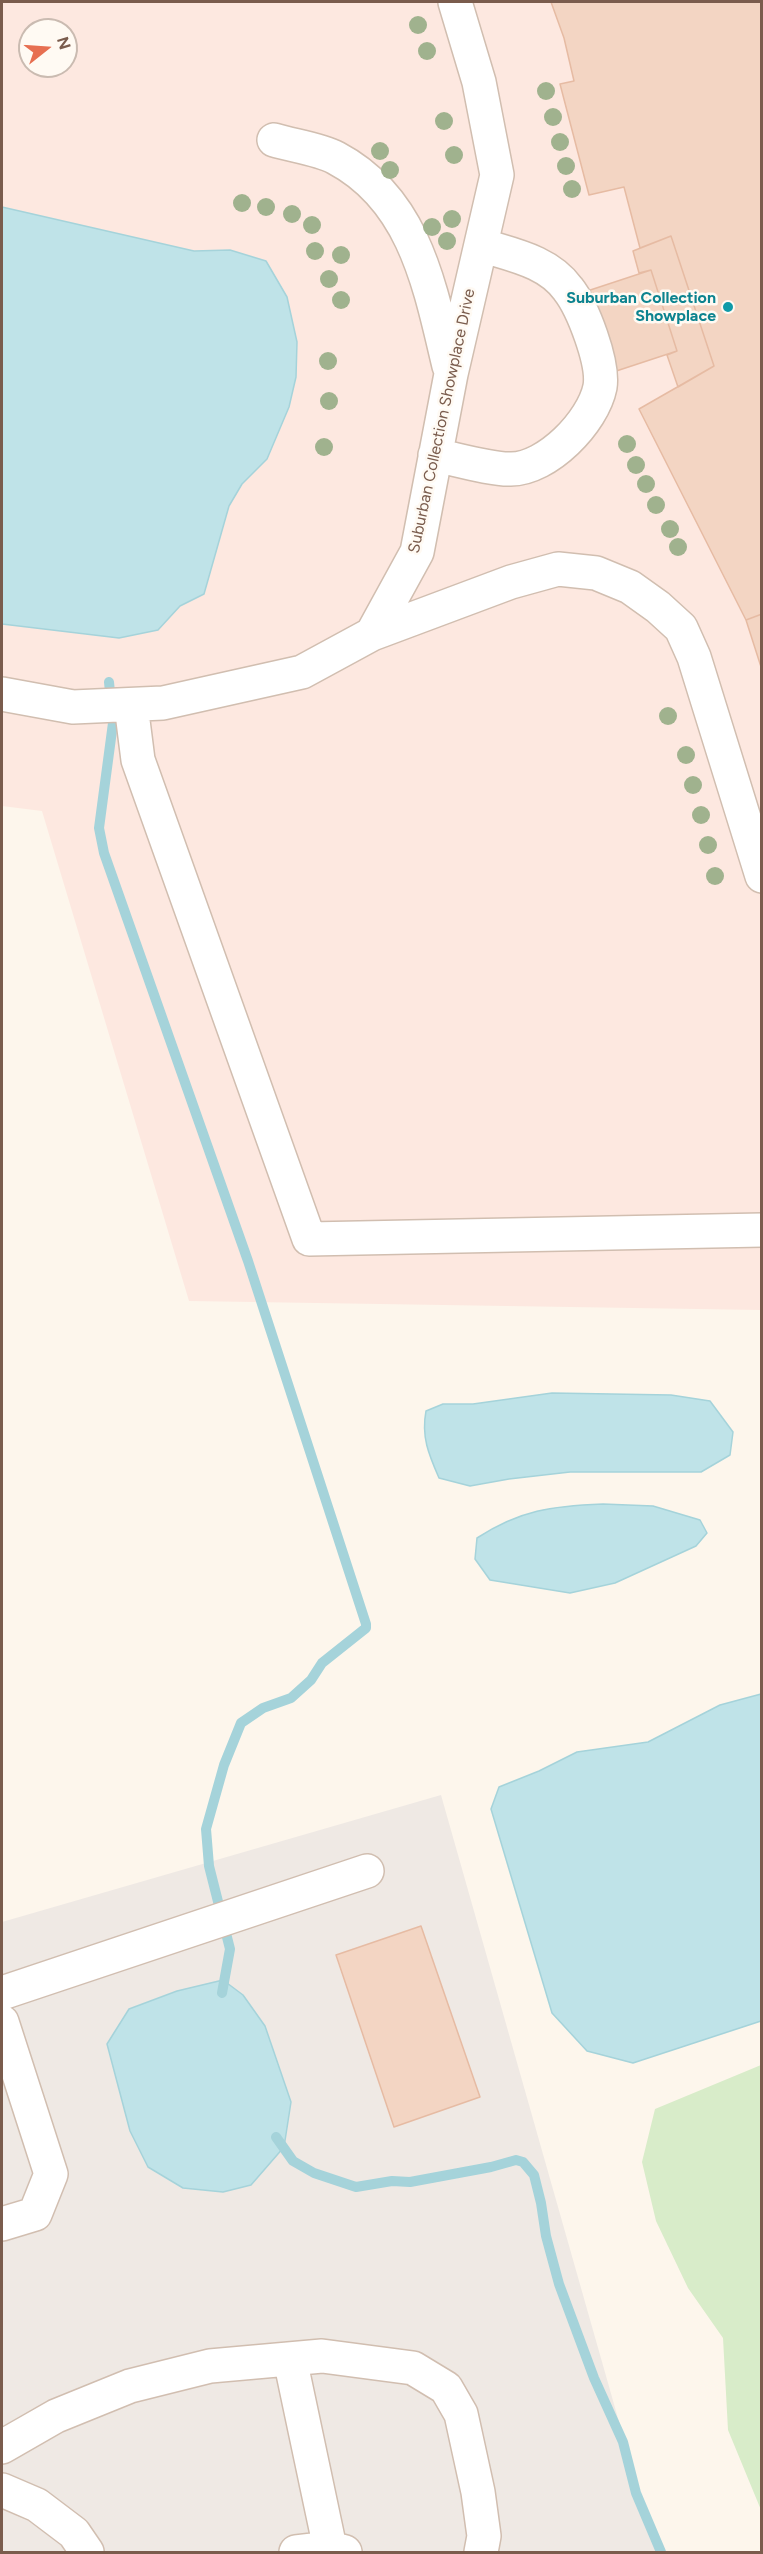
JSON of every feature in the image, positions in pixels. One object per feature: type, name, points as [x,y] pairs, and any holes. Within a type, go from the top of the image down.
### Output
[{"type":"lane","name":"Suburban Collection Showplace Drive","points":[[372,634],[417,552],[451,374],[497,175],[479,82],[455,2]]},
{"type":"lane","points":[[274,140],[335,157],[364,177],[390,202],[413,239],[428,279],[451,374]]},
{"type":"lane","points":[[435,455],[511,470],[540,461],[565,442],[586,419],[600,387],[595,346],[579,307],[568,288],[540,264],[481,245]]},
{"type":"lane","points":[[2,694],[73,707],[163,703],[302,672],[372,634],[511,582],[558,569],[596,573],[630,587],[658,607],[681,628],[694,657],[762,876]]},
{"type":"lane","points":[[131,705],[138,760],[309,1239],[762,1230]]},
{"type":"lane","points":[[2,1993],[367,1871]]},
{"type":"lane","points":[[2,2022],[51,2174],[35,2214],[2,2224]]},
{"type":"lane","points":[[2,2447],[56,2416],[130,2386],[210,2366],[322,2356],[413,2368],[446,2388],[461,2414],[478,2492],[484,2536],[481,2553]]},
{"type":"lane","points":[[290,2359],[338,2550],[296,2553]]},
{"type":"lane","points":[[2,2490],[37,2505],[74,2533],[87,2553]]},
{"type":"shaded area","points":[[2,2],[761,2],[761,1310],[189,1301],[42,811],[2,806]]},
{"type":"shaded area","points":[[441,1795],[656,2552],[2,2552],[2,1922]]},
{"type":"green space","points":[[761,2065],[761,2510],[728,2430],[723,2338],[688,2288],[656,2221],[642,2162],[655,2109]]},
{"type":"water","points":[[2,207],[194,251],[230,250],[266,261],[287,297],[297,342],[296,377],[289,407],[267,459],[242,484],[229,506],[204,594],[180,606],[158,630],[119,638],[2,624]]},
{"type":"water","points":[[552,1393],[671,1395],[710,1401],[733,1432],[730,1455],[701,1472],[570,1472],[470,1486],[439,1478],[425,1438],[426,1411],[443,1404],[473,1404]]},
{"type":"water","points":[[603,1504],[653,1506],[700,1520],[707,1533],[696,1546],[615,1583],[570,1593],[490,1580],[475,1559],[477,1538],[508,1521],[552,1508]]},
{"type":"water","points":[[761,1694],[761,2021],[633,2063],[587,2051],[552,2013],[491,1809],[499,1787],[577,1752],[648,1742],[720,1705]]},
{"type":"water","points":[[223,1980],[243,1995],[265,2026],[291,2102],[284,2147],[251,2185],[223,2192],[183,2188],[148,2167],[130,2131],[107,2044],[129,2009],[177,1991]]},
{"type":"building","name":"Suburban Collection Showplace","points":[[551,2],[762,2],[762,614],[746,620],[639,409],[714,366],[671,236],[640,248],[624,187],[589,195],[560,84],[574,81],[564,38]]},
{"type":"building","points":[[671,236],[714,366],[678,387],[667,355],[677,351],[651,270],[639,273],[633,251]]},
{"type":"building","points":[[651,270],[677,351],[589,380],[563,299]]},
{"type":"building","points":[[762,614],[762,670],[746,620]]},
{"type":"building","points":[[421,1926],[480,2097],[394,2127],[336,1955]]},
{"type":"waterway","points":[[109,682],[113,723],[99,828],[104,853],[248,1261],[366,1624],[366,1628],[322,1663],[311,1680],[291,1698],[263,1708],[241,1723],[224,1765],[206,1829],[209,1866],[230,1949],[222,1993]]},
{"type":"waterway","points":[[276,2137],[293,2161],[314,2173],[356,2187],[392,2181],[410,2182],[516,2160],[523,2162],[534,2175],[546,2236],[559,2284],[594,2378],[623,2442],[636,2493],[661,2552]]},
{"type":"place","name":"Suburban Collection Showplace","points":[[728,307]]}]
